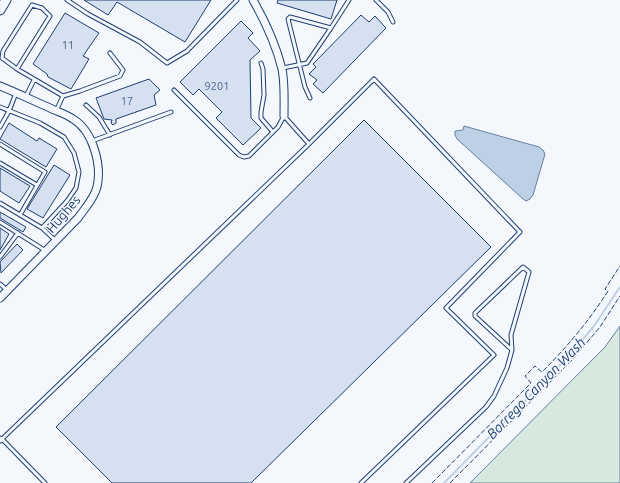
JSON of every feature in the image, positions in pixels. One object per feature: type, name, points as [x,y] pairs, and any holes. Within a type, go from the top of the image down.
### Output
[{"type":"main road","points":[[0,10],[6,0]]},
{"type":"street","points":[[253,0],[261,13],[281,68],[284,116]]},
{"type":"street","name":"Hughes","points":[[0,86],[74,119],[92,141],[97,156],[99,173],[97,188],[89,203],[78,218],[0,298]]},
{"type":"lane","points":[[67,0],[88,14],[140,42],[167,63],[187,51],[237,0]]},
{"type":"lane","points":[[230,0],[234,4]]},
{"type":"lane","points":[[281,68],[307,64],[349,0]]},
{"type":"lane","points":[[376,0],[388,12],[393,22]]},
{"type":"lane","points":[[17,70],[50,16],[42,8],[32,4],[3,51],[2,58],[17,70],[63,96],[80,92],[120,76],[123,70],[110,53]]},
{"type":"lane","points":[[310,98],[305,87],[301,65],[288,19],[290,17],[297,18],[331,28]]},
{"type":"lane","points":[[261,63],[263,70],[264,95],[261,112],[262,118],[273,132]]},
{"type":"lane","points":[[45,483],[0,439],[309,144],[374,79],[520,232],[446,308],[494,355],[361,483]]},
{"type":"lane","points":[[26,97],[34,80]]},
{"type":"lane","points":[[174,90],[239,155],[244,157],[249,156],[273,132],[284,116],[309,144]]},
{"type":"lane","points":[[0,127],[9,111],[16,93]]},
{"type":"lane","points":[[56,111],[63,96]]},
{"type":"lane","points":[[86,105],[99,117],[110,135]]},
{"type":"lane","points":[[0,107],[40,123],[64,137],[74,153],[79,172],[76,188],[67,201],[42,228]]},
{"type":"lane","points":[[92,141],[171,112]]},
{"type":"lane","points":[[0,144],[45,172],[20,215]]},
{"type":"lane","points":[[0,163],[37,185]]},
{"type":"lane","points":[[0,203],[42,228],[56,240]]},
{"type":"lane","points":[[0,222],[46,251]]},
{"type":"lane","points":[[0,257],[18,233]]},
{"type":"lane","points":[[406,483],[486,407],[501,382],[512,350],[511,335],[529,272],[523,267],[475,314],[475,316],[512,350]]},
{"type":"lane","points":[[0,284],[7,290]]},
{"type":"shaded area","points":[[620,326],[620,483],[470,483],[605,347]]},
{"type":"water","points":[[464,126],[539,147],[543,150],[545,154],[533,195],[530,199],[526,201],[523,199],[457,139],[455,131],[463,130]]},
{"type":"building","points":[[84,0],[211,0],[185,42],[117,2],[108,15]]},
{"type":"building","points":[[278,0],[337,0],[331,19],[277,3]]},
{"type":"building","points":[[65,13],[99,33],[83,56],[89,59],[71,89],[48,77],[47,74],[33,64]]},
{"type":"building","points":[[361,15],[369,22],[375,16],[386,28],[323,93],[313,84],[317,80],[309,74],[316,67],[313,64]]},
{"type":"building","points":[[241,21],[253,33],[248,38],[260,51],[250,60],[251,118],[261,128],[243,145],[216,118],[222,112],[199,89],[193,95],[180,82]]},
{"type":"building","points":[[149,79],[160,90],[154,95],[156,105],[116,119],[116,123],[113,125],[111,123],[112,120],[104,119],[96,98]]},
{"type":"building","points":[[364,120],[491,247],[251,483],[112,483],[56,427]]},
{"type":"building","points":[[9,123],[37,141],[39,138],[57,149],[46,167],[0,139]]},
{"type":"building","points":[[54,165],[70,175],[43,218],[27,209]]},
{"type":"building","points":[[0,168],[30,186],[19,203],[0,191]]},
{"type":"building","points":[[0,212],[26,227],[23,232],[0,218]]},
{"type":"building","points":[[0,228],[9,234],[0,250]]},
{"type":"building","points":[[17,244],[23,250],[1,273],[0,262]]},
{"type":"waterway","name":"Borrego Canyon Wash","points":[[444,483],[568,357],[594,326],[620,287]]},
{"type":"fence","points":[[432,483],[531,383],[525,376],[535,366],[542,372],[569,343],[601,302],[608,291],[605,289],[620,266]]},
{"type":"fence","points":[[450,483],[573,359],[600,327],[620,296]]}]
